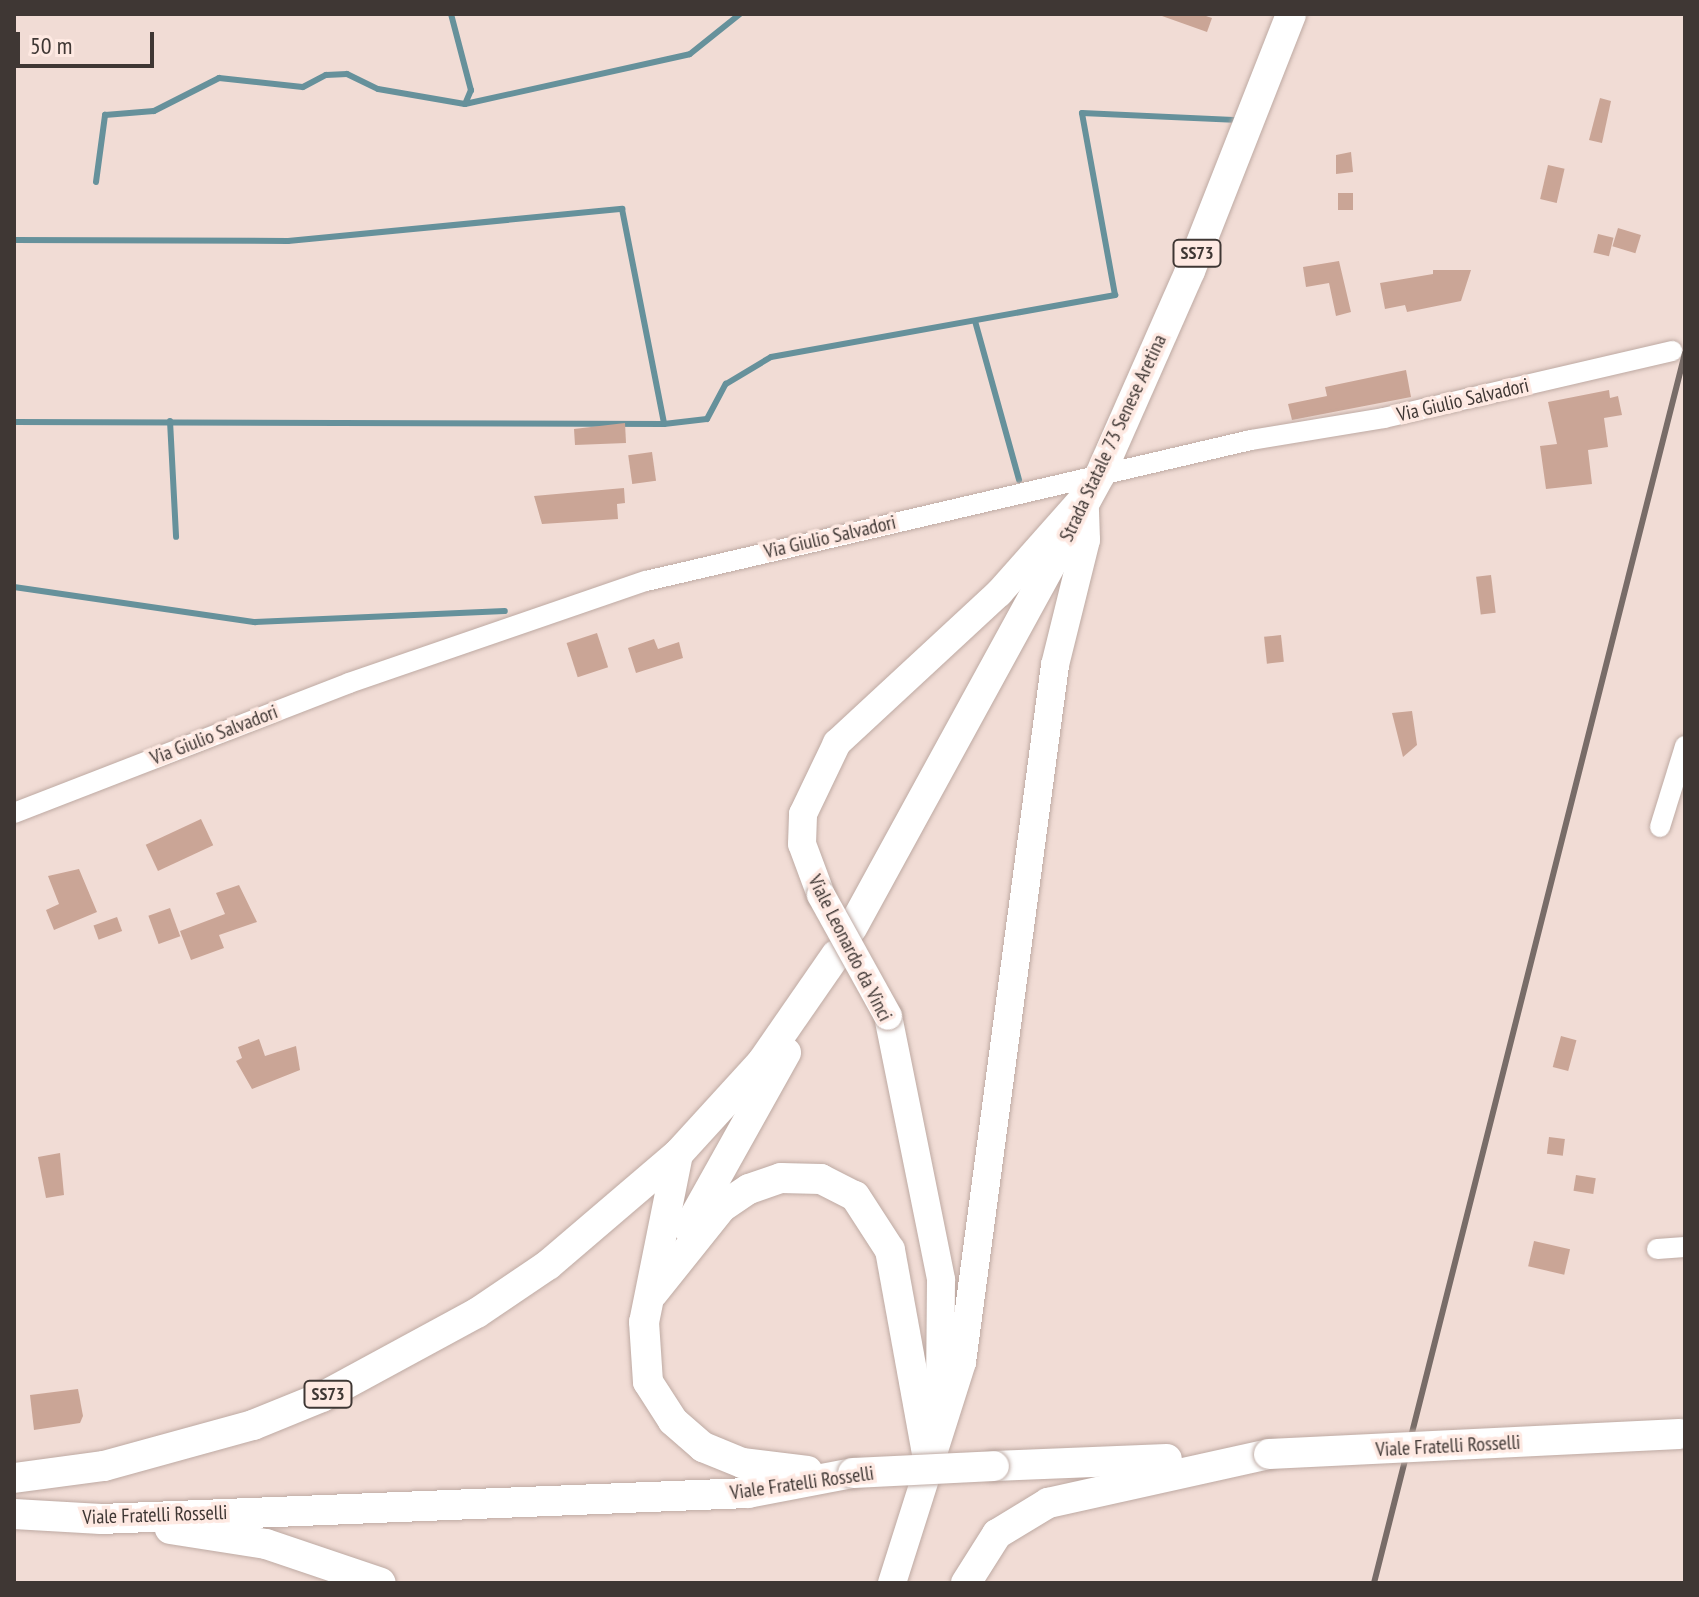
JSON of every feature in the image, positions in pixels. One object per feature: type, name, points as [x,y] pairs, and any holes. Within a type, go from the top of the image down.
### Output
[{"type":"main road","name":"Strada Statale 73 Senese Aretina","points":[[852,928],[1093,489],[1190,271],[1291,14]]},
{"type":"main road","name":"Viale Leonardo da Vinci","points":[[943,1423],[938,1389],[941,1280],[888,1016],[821,895],[802,844],[803,814],[837,743],[999,593],[1057,523],[1093,489]]},
{"type":"main road","name":"Viale Leonardo da Vinci","points":[[892,1583],[943,1423],[975,1289],[1055,665],[1086,540],[1093,489]]},
{"type":"main road","name":"SS73","points":[[14,1478],[104,1466],[166,1451],[322,1397],[404,1356],[548,1265],[678,1154],[736,1093],[817,989],[836,955]]},
{"type":"main road","points":[[653,1293],[817,989]]},
{"type":"main road","points":[[710,1188],[698,1165],[678,1154],[653,1293],[644,1322],[643,1364],[655,1398],[688,1436],[742,1463],[853,1473]]},
{"type":"main road","points":[[653,1293],[703,1227],[749,1189],[781,1178],[821,1179],[855,1196],[890,1250],[929,1464]]},
{"type":"main road","name":"Viale Fratelli Rosselli","points":[[14,1514],[101,1519],[748,1493],[853,1473],[1682,1434]]},
{"type":"main road","points":[[966,1583],[997,1534],[1048,1503],[1269,1454]]},
{"type":"main road","points":[[101,1519],[266,1544],[381,1583]]},
{"type":"street","name":"Via Giulio Salvadori","points":[[14,813],[349,683],[616,590],[1093,489],[1251,440],[1384,418],[1672,351]]},
{"type":"street","points":[[1660,827],[1685,746]]},
{"type":"street","points":[[1657,1249],[1685,1247]]},
{"type":"building","points":[[1200,14],[1212,18],[1207,32],[1162,16]]},
{"type":"building","points":[[1600,98],[1611,101],[1602,143],[1589,140]]},
{"type":"building","points":[[1351,152],[1353,172],[1336,174],[1336,155]]},
{"type":"building","points":[[1548,165],[1565,169],[1557,203],[1540,199]]},
{"type":"building","points":[[1338,193],[1353,193],[1353,210],[1338,210]]},
{"type":"building","points":[[1618,228],[1641,235],[1635,253],[1612,246]]},
{"type":"building","points":[[1598,234],[1614,238],[1609,256],[1593,252]]},
{"type":"building","points":[[1339,261],[1351,312],[1336,316],[1329,283],[1306,287],[1303,267]]},
{"type":"building","points":[[1433,270],[1471,270],[1461,301],[1407,312],[1405,305],[1385,309],[1380,283],[1433,274]]},
{"type":"building","points":[[1406,370],[1411,397],[1292,420],[1288,404],[1327,396],[1325,387]]},
{"type":"building","points":[[1609,390],[1610,398],[1618,396],[1622,415],[1604,418],[1608,447],[1588,450],[1592,484],[1546,489],[1540,446],[1557,444],[1548,402]]},
{"type":"building","points":[[625,423],[626,443],[575,445],[574,429]]},
{"type":"building","points":[[652,452],[656,481],[632,484],[628,455]]},
{"type":"building","points":[[624,488],[625,503],[617,504],[618,519],[542,524],[534,496]]},
{"type":"building","points":[[1491,575],[1496,613],[1481,615],[1476,577]]},
{"type":"building","points":[[597,633],[608,667],[578,677],[567,643]]},
{"type":"building","points":[[1281,635],[1284,662],[1267,664],[1264,637]]},
{"type":"building","points":[[654,639],[658,649],[679,642],[683,658],[636,673],[628,648]]},
{"type":"building","points":[[1412,711],[1417,745],[1403,757],[1392,713]]},
{"type":"building","points":[[201,819],[213,845],[158,871],[146,845]]},
{"type":"building","points":[[79,869],[97,912],[54,930],[46,910],[59,904],[48,876]]},
{"type":"building","points":[[239,885],[257,922],[219,935],[224,948],[191,960],[180,931],[225,914],[216,893]]},
{"type":"building","points":[[170,908],[180,936],[159,944],[148,916]]},
{"type":"building","points":[[117,917],[122,931],[99,940],[94,926]]},
{"type":"building","points":[[1561,1036],[1576,1040],[1568,1071],[1553,1067]]},
{"type":"building","points":[[259,1039],[265,1056],[296,1046],[300,1070],[252,1089],[236,1061],[242,1058],[238,1047]]},
{"type":"building","points":[[1549,1137],[1565,1139],[1563,1156],[1547,1154]]},
{"type":"building","points":[[60,1153],[64,1195],[46,1198],[38,1157]]},
{"type":"building","points":[[1576,1175],[1596,1178],[1593,1194],[1573,1191]]},
{"type":"building","points":[[1534,1241],[1570,1249],[1564,1275],[1528,1266]]},
{"type":"building","points":[[78,1389],[83,1416],[80,1423],[34,1430],[30,1395]]},
{"type":"waterway","points":[[451,14],[471,90],[465,104]]},
{"type":"waterway","points":[[96,182],[105,115],[154,111],[219,78],[303,87],[326,75],[347,74],[378,89],[465,104],[690,54],[740,14]]},
{"type":"waterway","points":[[14,422],[664,424],[707,419],[726,384],[771,357],[1115,295],[1082,113],[1239,120]]},
{"type":"waterway","points":[[14,240],[288,241],[622,209],[664,424]]},
{"type":"waterway","points":[[975,321],[1019,480]]},
{"type":"waterway","points":[[170,421],[176,537]]},
{"type":"waterway","points":[[14,587],[255,622],[505,611]]},
{"type":"railway","points":[[1374,1583],[1685,353]]}]
